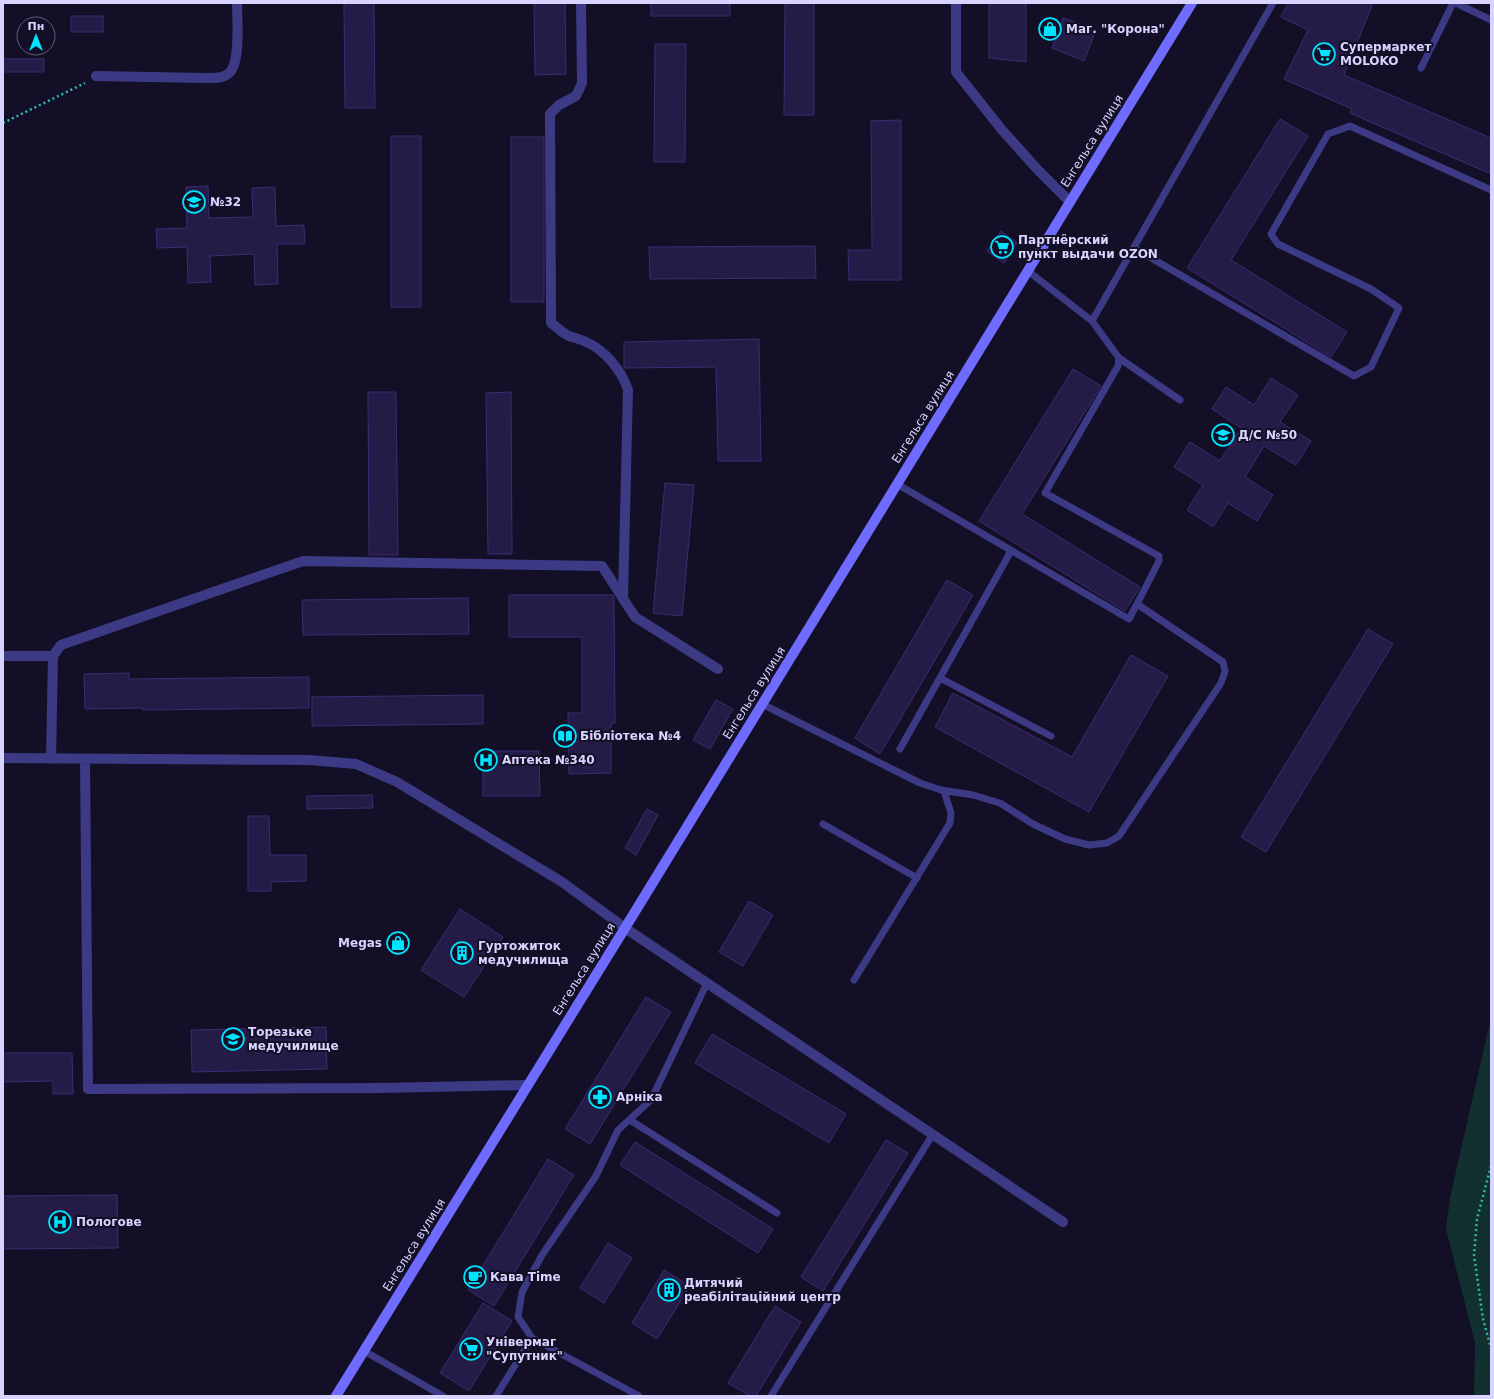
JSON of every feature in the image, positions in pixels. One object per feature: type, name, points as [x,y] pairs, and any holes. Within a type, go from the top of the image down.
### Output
[{"type":"street","points":[[96,76],[205,78],[221,77],[229,74],[234,67],[236,53],[237,3]]},
{"type":"street","points":[[581,3],[582,83],[576,96],[559,105],[550,114],[551,323],[567,335],[587,342],[601,352],[615,366],[625,381],[628,390],[623,598]]},
{"type":"street","points":[[956,3],[956,72],[1021,152],[1070,202]]},
{"type":"street","name":"Енгельса вулиця","points":[[336,1396],[625,928],[1192,3]]},
{"type":"street","points":[[51,759],[53,656],[61,645],[303,561],[602,566],[635,617],[718,669]]},
{"type":"street","points":[[3,656],[53,656]]},
{"type":"street","points":[[3,758],[309,760],[356,764],[397,782],[562,882],[625,928],[1063,1222]]},
{"type":"street","points":[[85,759],[88,1089],[372,1088],[528,1085]]},
{"type":"lane","points":[[1092,322],[1273,3]]},
{"type":"lane","points":[[1421,68],[1453,3]]},
{"type":"lane","points":[[1456,3],[1491,20]]},
{"type":"lane","points":[[1134,248],[1354,376],[1371,367],[1399,308],[1371,290],[1278,244],[1271,234],[1328,134],[1350,126],[1491,190]]},
{"type":"lane","points":[[1028,270],[1092,322],[1119,358],[1180,400]]},
{"type":"lane","points":[[897,484],[1128,619],[1159,561],[1158,556],[1045,492],[1118,366],[1119,358]]},
{"type":"lane","points":[[900,749],[1011,551]]},
{"type":"lane","points":[[762,704],[920,783],[944,791],[973,795],[1000,803],[1033,824],[1065,839],[1089,845],[1107,843],[1119,836],[1221,683],[1225,671],[1223,662],[1137,604]]},
{"type":"lane","points":[[940,678],[1051,736]]},
{"type":"lane","points":[[854,980],[950,823],[951,813],[944,791]]},
{"type":"lane","points":[[823,824],[917,878]]},
{"type":"lane","points":[[639,1396],[532,1338],[518,1318],[522,1292],[542,1255],[596,1176],[618,1130],[651,1100],[707,983]]},
{"type":"lane","points":[[630,1120],[777,1213]]},
{"type":"lane","points":[[771,1396],[933,1134]]},
{"type":"lane","points":[[496,1396],[532,1338]]},
{"type":"lane","points":[[364,1351],[443,1396]]},
{"type":"path","points":[[3,123],[89,82],[96,76]]},
{"type":"path","points":[[1491,1166],[1477,1219],[1474,1255],[1483,1319],[1491,1348]]},
{"type":"green space","points":[[1491,1017],[1491,1396],[1474,1396],[1475,1343],[1446,1229],[1450,1198]]},
{"type":"building","points":[[344,3],[374,3],[375,108],[345,108]]},
{"type":"building","points":[[534,3],[565,3],[566,74],[535,75]]},
{"type":"building","points":[[651,3],[730,3],[730,16],[651,16]]},
{"type":"building","points":[[785,3],[814,3],[814,115],[784,115]]},
{"type":"building","points":[[989,3],[1026,3],[1026,62],[989,58]]},
{"type":"building","points":[[1288,3],[1373,3],[1344,75],[1491,138],[1491,174],[1350,113],[1352,109],[1284,79],[1308,30],[1281,17]]},
{"type":"building","points":[[71,16],[103,16],[103,32],[71,32]]},
{"type":"building","points":[[1063,18],[1096,30],[1084,61],[1052,48]]},
{"type":"building","points":[[655,44],[686,44],[685,162],[654,162]]},
{"type":"building","points":[[3,59],[44,59],[44,72],[3,72]]},
{"type":"building","points":[[1280,119],[1308,136],[1231,260],[1347,332],[1331,357],[1187,268]]},
{"type":"building","points":[[901,120],[901,280],[849,280],[848,250],[872,250],[871,121]]},
{"type":"building","points":[[391,136],[421,136],[421,307],[391,307]]},
{"type":"building","points":[[511,137],[544,137],[544,302],[511,302]]},
{"type":"building","points":[[208,186],[209,218],[253,217],[252,188],[275,187],[276,226],[304,225],[305,244],[277,244],[278,284],[255,285],[254,254],[210,256],[211,282],[188,283],[187,247],[157,248],[156,229],[187,228],[186,187]]},
{"type":"building","name":"Партнёрский пункт выдачи OZON","points":[[1001,231],[1017,243],[1004,263],[987,251]]},
{"type":"building","points":[[815,246],[816,278],[650,279],[649,247]]},
{"type":"building","points":[[759,339],[761,461],[718,461],[716,367],[624,368],[624,342]]},
{"type":"building","points":[[1073,369],[1101,386],[1022,514],[1140,587],[1125,611],[979,521]]},
{"type":"building","points":[[1271,378],[1298,395],[1280,422],[1311,441],[1296,465],[1264,446],[1245,477],[1273,495],[1257,521],[1228,503],[1213,527],[1187,510],[1203,485],[1174,467],[1190,442],[1220,461],[1241,428],[1212,409],[1226,387],[1254,405]]},
{"type":"building","points":[[368,392],[396,392],[398,555],[369,555]]},
{"type":"building","points":[[511,392],[512,554],[488,554],[486,393]]},
{"type":"building","points":[[665,483],[694,485],[682,616],[653,613]]},
{"type":"building","points":[[947,580],[973,595],[880,754],[855,738]]},
{"type":"building","points":[[509,595],[613,595],[615,723],[611,723],[611,773],[569,774],[568,713],[582,713],[582,637],[509,637]]},
{"type":"building","points":[[468,598],[469,634],[303,635],[302,600]]},
{"type":"building","points":[[1368,629],[1393,644],[1266,852],[1241,837]]},
{"type":"building","points":[[1131,655],[1168,676],[1089,812],[935,727],[953,693],[1072,757]]},
{"type":"building","points":[[129,673],[129,679],[309,677],[309,708],[143,710],[143,708],[85,709],[84,674]]},
{"type":"building","points":[[483,695],[483,724],[312,726],[312,697]]},
{"type":"building","points":[[716,700],[733,709],[710,749],[693,740]]},
{"type":"building","points":[[483,751],[539,751],[540,796],[483,796]]},
{"type":"building","points":[[372,795],[373,808],[307,809],[307,796]]},
{"type":"building","points":[[647,809],[658,815],[636,855],[625,848]]},
{"type":"building","points":[[248,816],[269,816],[270,855],[306,855],[306,881],[271,882],[271,891],[248,891]]},
{"type":"building","points":[[749,901],[773,915],[743,966],[719,952]]},
{"type":"building","name":"Гуртожиток медучилища","points":[[460,909],[503,937],[464,997],[421,970]]},
{"type":"building","points":[[646,997],[671,1012],[590,1144],[565,1129]]},
{"type":"building","points":[[326,1027],[327,1069],[192,1072],[191,1030]]},
{"type":"building","points":[[712,1034],[846,1114],[829,1143],[695,1063]]},
{"type":"building","points":[[3,1053],[72,1053],[73,1094],[53,1094],[53,1081],[3,1082]]},
{"type":"building","points":[[886,1140],[908,1153],[823,1291],[801,1277]]},
{"type":"building","points":[[635,1142],[773,1229],[758,1253],[620,1165]]},
{"type":"building","points":[[548,1159],[574,1175],[494,1306],[468,1290]]},
{"type":"building","name":"Пологове","points":[[117,1195],[118,1248],[3,1249],[3,1196]]},
{"type":"building","points":[[608,1243],[632,1258],[604,1303],[580,1288]]},
{"type":"building","points":[[664,1270],[690,1286],[657,1339],[632,1323]]},
{"type":"building","points":[[483,1303],[512,1321],[469,1391],[440,1373]]},
{"type":"building","points":[[775,1306],[801,1322],[756,1396],[750,1396],[728,1383]]},
{"type":"place","name":"Маг. \"Корона\"","points":[[1050,29]]},
{"type":"place","name":"Супермаркет MOLOKO","points":[[1324,54]]},
{"type":"place","name":"№32","points":[[194,202]]},
{"type":"place","name":"Партнёрский пункт выдачи OZON","points":[[1002,247]]},
{"type":"place","name":"Д/С №50","points":[[1223,435]]},
{"type":"place","name":"Бібліотека №4","points":[[565,736]]},
{"type":"place","name":"Аптека №340","points":[[486,760]]},
{"type":"place","name":"Megas","points":[[398,943]]},
{"type":"place","name":"Гуртожиток медучилища","points":[[462,953]]},
{"type":"place","name":"Торезьке медучилище","points":[[233,1039]]},
{"type":"place","name":"Арніка","points":[[600,1097]]},
{"type":"place","name":"Пологове","points":[[60,1222]]},
{"type":"place","name":"Кава Time","points":[[475,1277]]},
{"type":"place","name":"Дитячий реабілітаційний центр","points":[[669,1290]]},
{"type":"place","name":"Універмаг \"Супутник\"","points":[[471,1349]]}]
